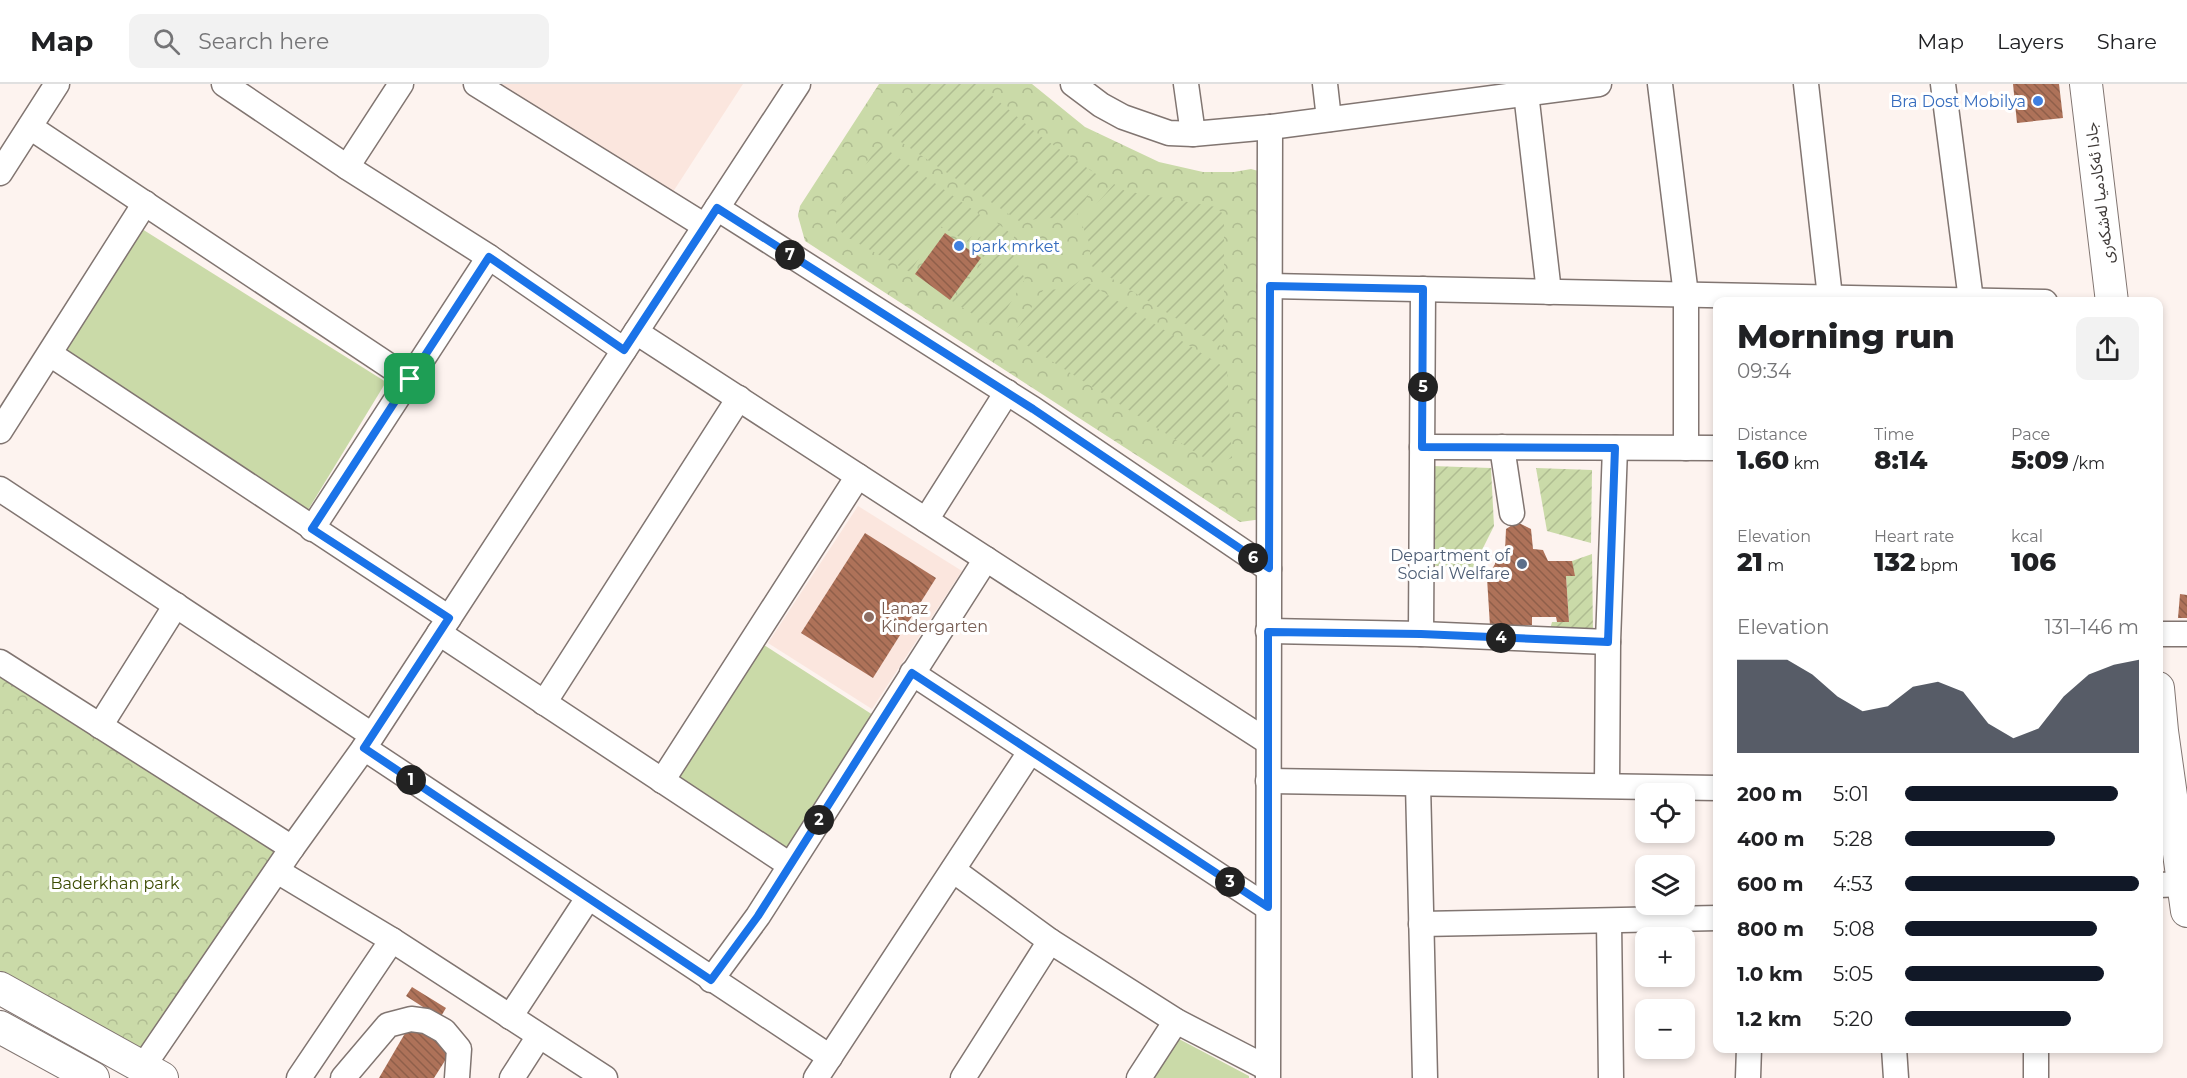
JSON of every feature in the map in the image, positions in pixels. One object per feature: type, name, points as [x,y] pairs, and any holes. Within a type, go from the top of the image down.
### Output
[{"type":"main road","name":"جادا ئه‌كادميا له‌شكه‌رى","points":[[2086,84],[2111,297]]},
{"type":"main road","points":[[2163,761],[2176,893]]},
{"type":"main road","points":[[0,988],[152,1073]]},
{"type":"main road","points":[[0,1027],[79,1074]]},
{"type":"street","points":[[0,172],[57,84]]},
{"type":"street","points":[[224,84],[347,167],[489,257],[630,341],[739,398],[1268,742]]},
{"type":"street","points":[[347,167],[401,84]]},
{"type":"street","points":[[476,84],[711,217],[1007,392],[1269,568]]},
{"type":"street","points":[[152,1073],[292,848],[368,742],[798,84]]},
{"type":"street","points":[[1073,84],[1101,105],[1123,117],[1169,133],[1192,134],[1270,127],[1599,84]]},
{"type":"street","points":[[1186,84],[1192,134]]},
{"type":"street","points":[[1325,84],[1329,119]]},
{"type":"street","points":[[1660,84],[1686,295],[1686,448]]},
{"type":"street","points":[[1270,286],[1830,297],[1806,84]]},
{"type":"street","points":[[1943,84],[1971,297]]},
{"type":"street","points":[[1526,93],[1549,292]]},
{"type":"street","points":[[30,127],[410,379]]},
{"type":"street","points":[[953,870],[1050,941],[1176,1021],[1267,1073],[1270,127]]},
{"type":"street","points":[[0,431],[145,203]]},
{"type":"street","points":[[312,529],[489,257]]},
{"type":"street","points":[[1421,634],[1423,289]]},
{"type":"street","points":[[50,354],[312,529],[544,703],[790,865]]},
{"type":"street","points":[[926,520],[1007,392]]},
{"type":"street","points":[[544,703],[739,398]]},
{"type":"street","points":[[1422,447],[1713,448]]},
{"type":"street","points":[[1502,447],[1512,513]]},
{"type":"street","points":[[1607,785],[1608,642],[1615,448]]},
{"type":"street","points":[[662,781],[858,476]]},
{"type":"street","points":[[0,489],[176,605],[588,898],[830,1057]]},
{"type":"street","points":[[711,980],[758,916],[986,558]]},
{"type":"street","points":[[100,726],[176,605]]},
{"type":"street","points":[[1268,632],[1421,634],[1608,642]]},
{"type":"street","points":[[2163,634],[2187,634]]},
{"type":"street","points":[[0,662],[292,848]]},
{"type":"street","points":[[912,673],[1268,907]]},
{"type":"street","points":[[816,1078],[1030,752]]},
{"type":"street","points":[[1268,781],[1713,788]]},
{"type":"street","points":[[1418,784],[1425,1078]]},
{"type":"street","points":[[277,871],[392,940],[605,1078]]},
{"type":"street","points":[[510,1017],[588,898]]},
{"type":"street","points":[[1421,924],[1713,918]]},
{"type":"street","points":[[1609,921],[1611,1078]]},
{"type":"street","points":[[299,1078],[392,940]]},
{"type":"street","points":[[963,1078],[1050,941]]},
{"type":"street","points":[[343,1078],[388,1025],[411,1018],[426,1021],[444,1031],[459,1049],[457,1078]]},
{"type":"street","points":[[1139,1078],[1176,1021]]},
{"type":"street","points":[[512,1078],[539,1036]]},
{"type":"street","points":[[1748,1078],[1749,1053]]},
{"type":"street","points":[[1894,1053],[1896,1078]]},
{"type":"street","points":[[2036,1053],[2036,1078]]},
{"type":"shaded area","points":[[490,84],[743,84],[669,198]]},
{"type":"shaded area","points":[[858,506],[962,571],[872,709],[768,643]]},
{"type":"green space","points":[[879,84],[1032,84],[1085,127],[1159,162],[1203,172],[1234,172],[1251,169],[1262,172],[1262,519],[1240,522],[805,241],[798,216],[800,206]]},
{"type":"green space","points":[[918,84],[978,84],[1040,136],[1099,176],[1072,223],[1047,218],[1022,223],[889,134]]},
{"type":"green space","points":[[879,144],[983,217],[968,242],[940,226],[910,272],[845,236],[836,226],[836,212]]},
{"type":"green space","points":[[1114,184],[1125,191],[1216,207],[1224,215],[1224,348],[1090,265],[1090,245],[1081,222]]},
{"type":"green space","points":[[992,219],[1014,236],[1013,255],[1025,279],[995,328],[952,301],[985,259],[974,247]]},
{"type":"green space","points":[[142,229],[386,382],[308,510],[66,351]]},
{"type":"green space","points":[[1082,279],[1227,369],[1232,458],[1214,464],[1012,336],[1044,289],[1067,290]]},
{"type":"green space","points":[[1432,466],[1491,468],[1494,526],[1472,570],[1429,565]]},
{"type":"green space","points":[[1536,468],[1592,470],[1591,543],[1547,531]]},
{"type":"green space","points":[[1592,554],[1593,632],[1549,633],[1552,622],[1569,622],[1566,576],[1572,561]]},
{"type":"green space","points":[[764,645],[873,715],[786,849],[678,779]]},
{"type":"green space","name":"Baderkhan park","points":[[0,672],[280,849],[138,1053],[0,975]]},
{"type":"green space","points":[[1179,1039],[1249,1076],[1249,1078],[1154,1078]]},
{"type":"building","name":"Bra Dost Mobilya","points":[[2013,84],[2059,84],[2063,118],[2017,123]]},
{"type":"building","points":[[945,233],[981,258],[950,300],[915,274]]},
{"type":"building","points":[[1517,522],[1531,529],[1533,549],[1543,550],[1548,561],[1572,561],[1575,576],[1566,576],[1569,622],[1557,622],[1556,617],[1532,617],[1532,625],[1490,626],[1487,578],[1495,564],[1495,551],[1505,551],[1506,529]]},
{"type":"building","points":[[865,533],[936,578],[873,678],[801,633]]},
{"type":"building","points":[[2180,594],[2187,595],[2187,618],[2178,618]]},
{"type":"building","points":[[412,987],[446,1008],[440,1018],[406,996]]},
{"type":"building","points":[[411,1023],[453,1048],[434,1078],[379,1078]]},
{"type":"place","name":"Bra Dost Mobilya","points":[[2038,101]]},
{"type":"place","name":"park mrket","points":[[959,246]]},
{"type":"place","name":"Department of Social Welfare","points":[[1522,564]]},
{"type":"place","name":"Lanaz Kindergarten","points":[[869,617]]},
{"type":"route","points":[[717,208],[1033,409],[1269,568],[1270,286],[1423,289],[1422,447],[1615,448],[1608,642],[1421,634],[1268,632],[1268,907],[912,673],[758,916],[711,980],[364,748],[449,618],[312,529],[410,379],[489,257],[624,350],[717,208]]}]
